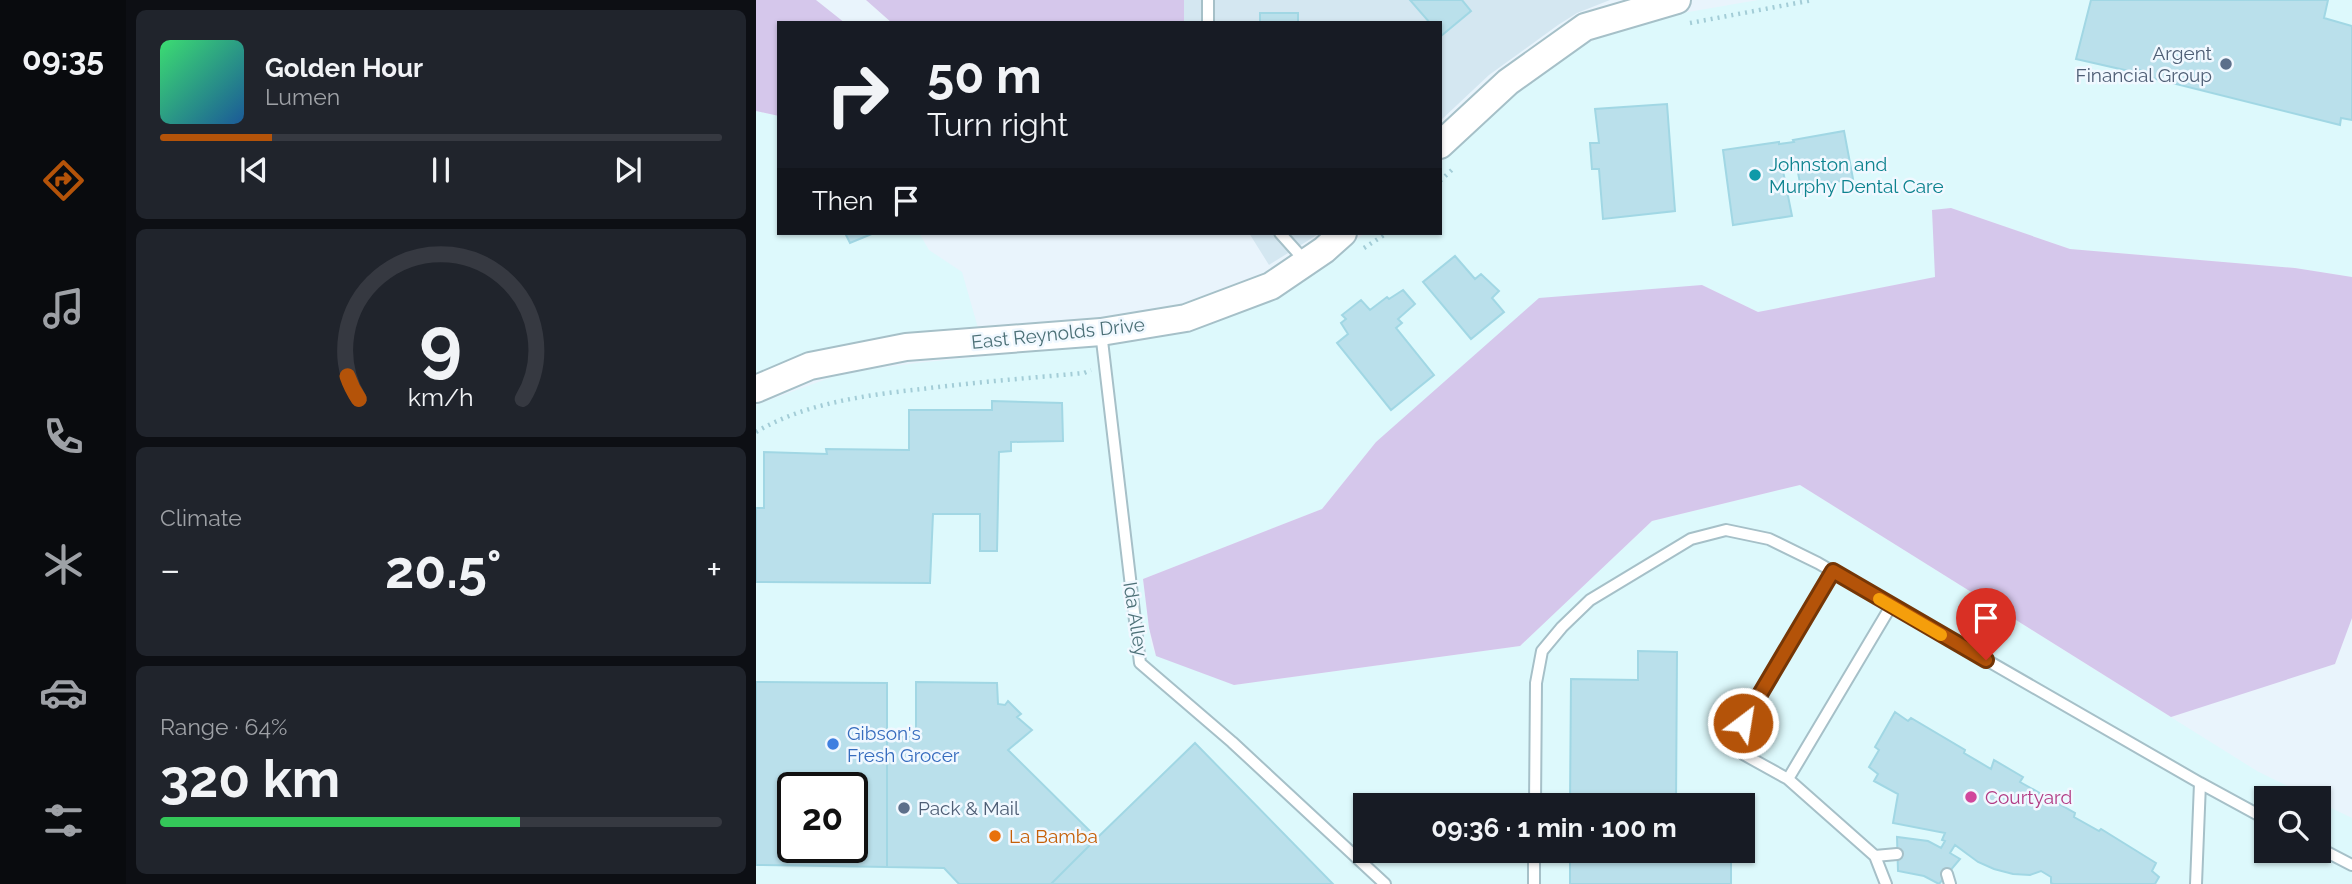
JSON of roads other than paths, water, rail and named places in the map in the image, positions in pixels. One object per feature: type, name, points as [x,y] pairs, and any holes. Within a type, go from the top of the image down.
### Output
[{"type":"street","points":[[1442,143],[1508,82],[1585,27],[1678,12]]},
{"type":"street","name":"East Reynolds Drive","points":[[756,389],[810,366],[906,347],[1101,332],[1186,318],[1271,286],[1340,235]]},
{"type":"lane","points":[[1208,0],[1208,21]]},
{"type":"lane","points":[[1282,235],[1306,262]]},
{"type":"lane","name":"Ida Alley","points":[[1101,332],[1140,663],[1232,742],[1385,884]]},
{"type":"lane","points":[[1535,793],[1536,683],[1542,651],[1590,600],[1691,540],[1726,530],[1769,539],[1833,571],[2254,812]]},
{"type":"lane","points":[[1833,571],[1743,723],[1738,736],[1743,754],[1788,779],[1875,856],[1886,884]]},
{"type":"lane","points":[[1788,779],[1891,606]]},
{"type":"lane","points":[[2196,884],[2200,783]]},
{"type":"lane","points":[[1875,856],[1898,854]]},
{"type":"lane","points":[[2331,854],[2352,865]]},
{"type":"lane","points":[[1534,863],[1534,884]]},
{"type":"place","name":"Argent Financial Group","points":[[2226,64]]},
{"type":"place","name":"Johnston and Murphy Dental Care","points":[[1755,175]]},
{"type":"place","name":"Gibson's Fresh Grocer","points":[[833,744]]},
{"type":"place","name":"Courtyard","points":[[1971,797]]},
{"type":"place","name":"Pack & Mail","points":[[904,808]]},
{"type":"place","name":"La Bamba","points":[[995,836]]}]
